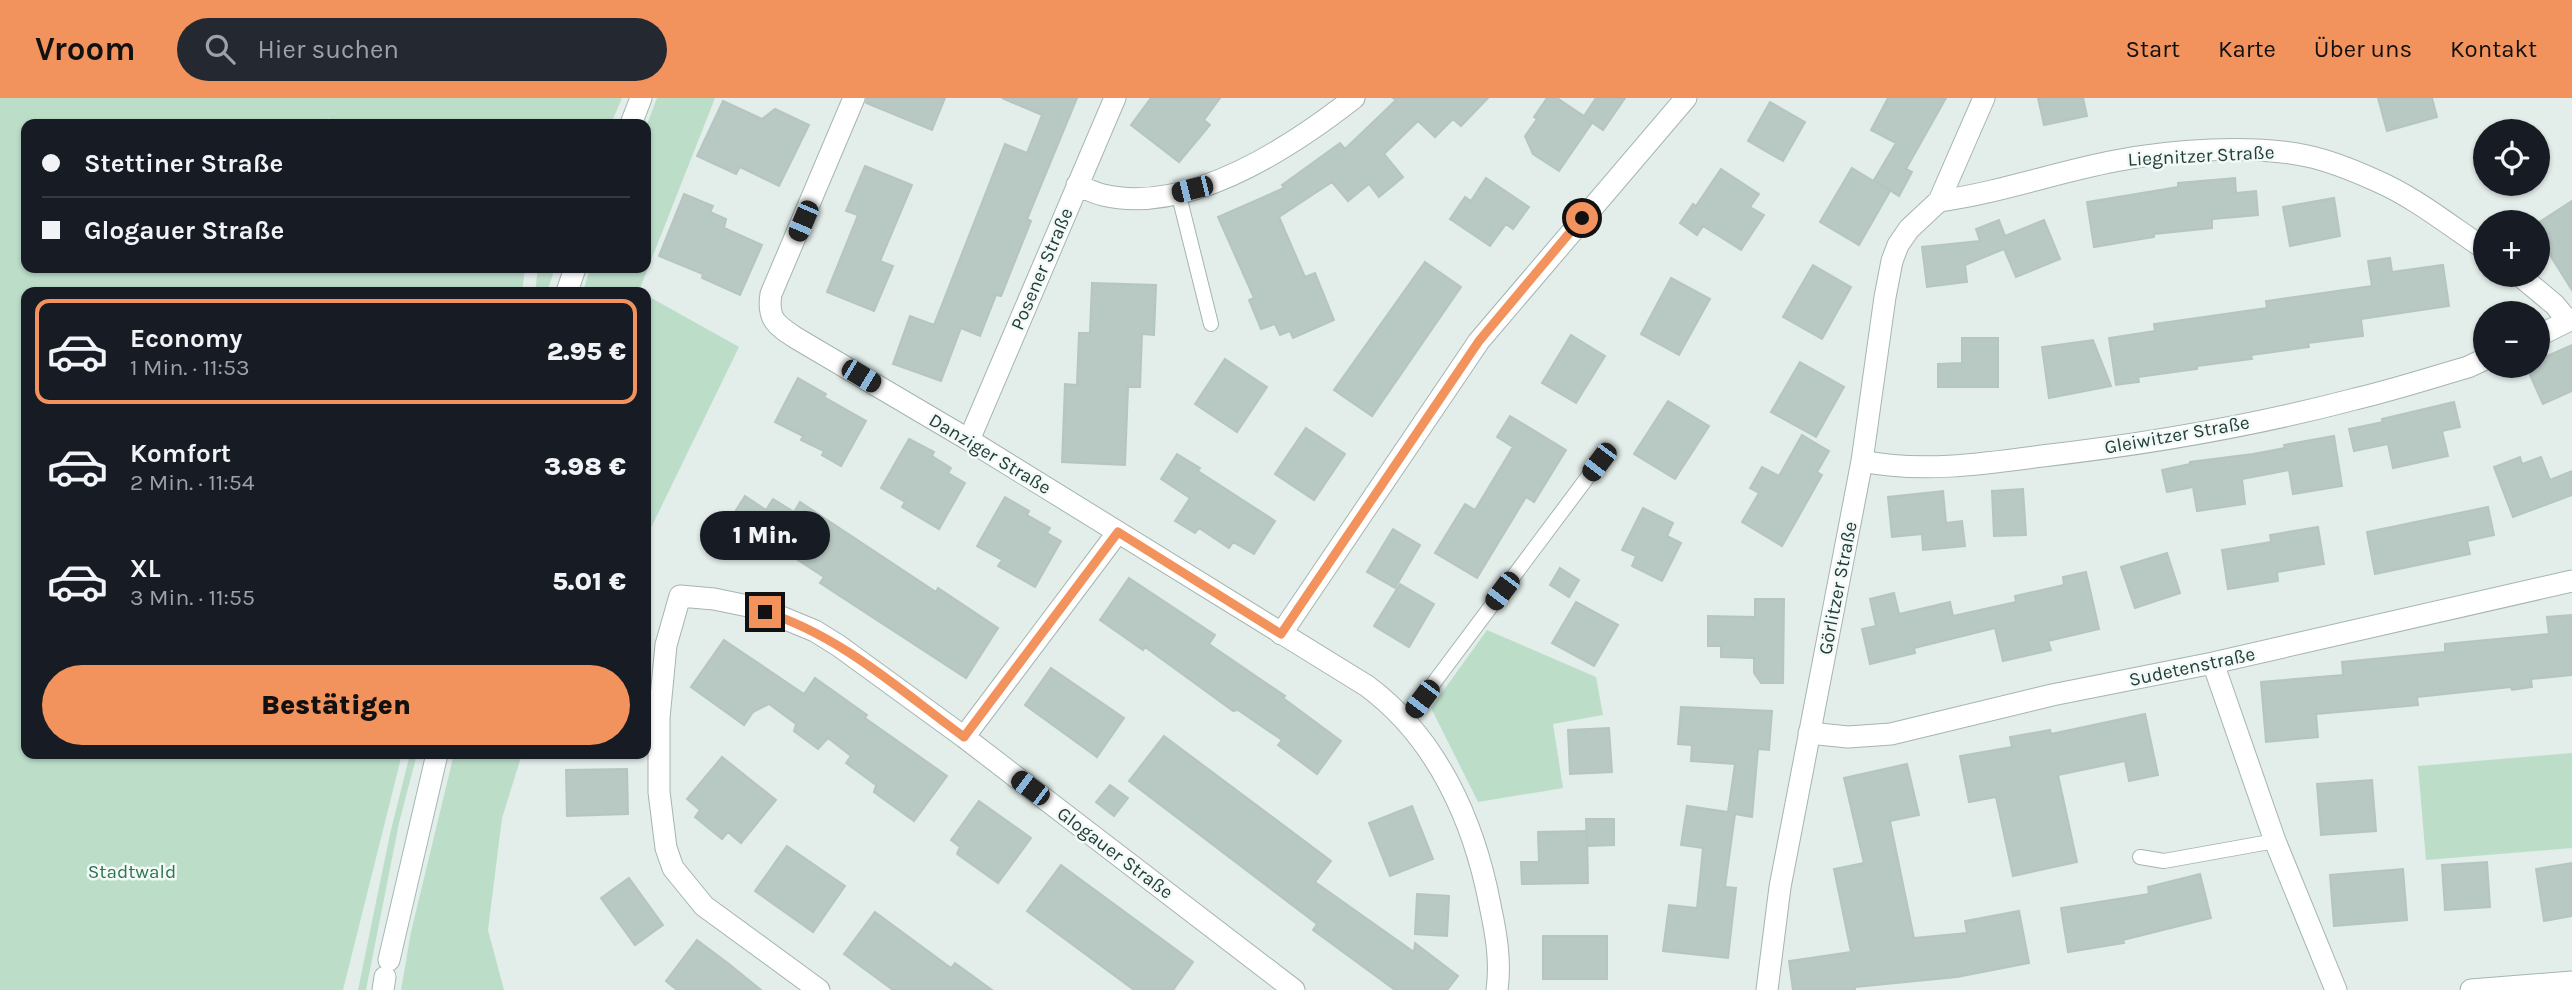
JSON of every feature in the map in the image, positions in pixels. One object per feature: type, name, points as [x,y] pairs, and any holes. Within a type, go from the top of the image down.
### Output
[{"type":"street","points":[[633,119],[641,98]]},
{"type":"street","name":"Danziger Straße","points":[[854,98],[771,294],[769,309],[772,319],[796,338],[1118,532],[1367,686],[1388,702],[1406,720],[1430,752],[1450,785],[1473,838],[1496,935],[1499,976],[1497,990]]},
{"type":"street","name":"Posener Straße","points":[[968,440],[1115,98]]},
{"type":"street","points":[[1281,634],[1479,341],[1686,98]]},
{"type":"street","points":[[1939,201],[1984,98]]},
{"type":"street","points":[[1077,185],[1101,195],[1128,198],[1178,192],[1206,185],[1265,158],[1340,102]]},
{"type":"street","name":"Liegnitzer Straße","points":[[1939,201],[1980,195],[2115,161],[2204,152],[2281,152],[2336,165],[2379,182],[2473,241]]},
{"type":"street","name":"Görlitzer Straße","points":[[1767,990],[1780,887],[1862,461],[1892,261],[1898,245],[1909,229],[1939,201]]},
{"type":"street","points":[[2533,287],[2570,320],[2550,330]]},
{"type":"street","name":"Gleiwitzer Straße","points":[[1862,461],[1907,467],[1955,465],[2147,443],[2355,400],[2473,365]]},
{"type":"street","points":[[964,737],[1118,532]]},
{"type":"street","name":"Sudetenstraße","points":[[1810,733],[1848,737],[1891,734],[2052,695],[2213,663],[2572,581]]},
{"type":"street","name":"Glogauer Straße","points":[[819,990],[705,906],[673,868],[666,848],[659,792],[659,718],[666,645],[680,596],[748,606],[815,631],[839,646],[964,737],[1294,990]]},
{"type":"street","points":[[2213,663],[2275,841],[2336,990]]},
{"type":"street","points":[[386,975],[435,759]]},
{"type":"street","points":[[2472,990],[2572,982]]},
{"type":"lane","points":[[1178,192],[1211,324]]},
{"type":"lane","points":[[1406,720],[1599,462]]},
{"type":"lane","points":[[2140,857],[2164,861],[2275,841]]},
{"type":"green space","name":"Stadtwald","points":[[0,98],[622,98],[613,119],[21,119],[21,273],[524,273],[523,287],[21,287],[21,759],[401,759],[343,990],[0,990]]},
{"type":"green space","points":[[657,98],[715,98],[651,261],[651,119]]},
{"type":"green space","points":[[537,273],[553,273],[549,287],[536,287]]},
{"type":"green space","points":[[589,273],[646,273],[641,287],[584,287]]},
{"type":"green space","points":[[651,298],[739,347],[651,528]]},
{"type":"green space","points":[[1487,630],[1596,677],[1603,715],[1553,724],[1563,788],[1478,802],[1431,708]]},
{"type":"green space","points":[[2572,753],[2572,848],[2426,860],[2418,766]]},
{"type":"green space","points":[[409,759],[416,759],[399,823],[366,990],[358,990],[390,834]]},
{"type":"green space","points":[[453,759],[520,759],[502,818],[488,930],[504,990],[401,990],[411,932]]},
{"type":"building","points":[[867,98],[945,98],[932,130],[866,103]]},
{"type":"building","points":[[1002,98],[1077,98],[1027,219],[1031,221],[1001,296],[996,295],[980,336],[961,328],[941,381],[893,364],[910,316],[934,325],[1005,144],[1027,153],[1042,115]]},
{"type":"building","points":[[1151,98],[1220,98],[1204,120],[1210,125],[1179,162],[1131,125]]},
{"type":"building","points":[[1393,98],[1488,98],[1461,126],[1453,119],[1435,137],[1418,121],[1384,154],[1403,177],[1379,197],[1369,184],[1348,201],[1332,182],[1279,217],[1305,277],[1315,273],[1334,320],[1293,338],[1290,331],[1280,335],[1275,324],[1261,329],[1249,300],[1254,298],[1218,217],[1284,188],[1282,185],[1340,143],[1345,149],[1396,100]]},
{"type":"building","points":[[1547,98],[1557,98],[1584,116],[1596,98],[1625,98],[1603,130],[1587,119],[1592,123],[1559,171],[1533,154],[1525,136]]},
{"type":"building","points":[[1888,98],[1946,98],[1906,169],[1912,172],[1899,196],[1874,180],[1896,143],[1871,130]]},
{"type":"building","points":[[2038,98],[2083,98],[2087,116],[2044,125]]},
{"type":"building","points":[[2378,98],[2432,98],[2437,117],[2387,131]]},
{"type":"building","points":[[723,101],[762,119],[775,109],[809,125],[779,186],[740,167],[736,174],[697,156]]},
{"type":"building","points":[[1770,102],[1805,122],[1783,161],[1748,141]]},
{"type":"building","points":[[865,166],[912,185],[880,261],[893,266],[874,311],[827,292],[858,215],[846,211]]},
{"type":"building","points":[[1852,168],[1890,191],[1859,245],[1820,222]]},
{"type":"building","points":[[1721,169],[1759,194],[1750,207],[1764,215],[1741,250],[1703,226],[1697,235],[1680,223],[1693,204],[1696,206]]},
{"type":"building","points":[[1486,178],[1529,207],[1513,229],[1506,224],[1490,246],[1450,219],[1465,197],[1471,201]]},
{"type":"building","points":[[2235,178],[2236,193],[2256,191],[2258,215],[2212,219],[2212,228],[2154,234],[2154,237],[2094,247],[2087,202],[2178,187],[2178,183]]},
{"type":"building","points":[[684,194],[713,206],[710,212],[726,219],[724,228],[762,245],[740,295],[702,278],[703,274],[659,256]]},
{"type":"building","points":[[2334,198],[2340,236],[2290,246],[2283,207]]},
{"type":"building","points":[[2572,201],[2572,290],[2550,255],[2550,215]]},
{"type":"building","points":[[1999,220],[2005,236],[2044,220],[2060,259],[2016,277],[2004,249],[1965,265],[1967,282],[1927,287],[1922,247],[1980,241],[1976,229]]},
{"type":"building","points":[[2390,258],[2392,272],[2443,265],[2449,306],[2361,319],[2363,336],[2308,343],[2309,347],[2251,355],[2252,359],[2197,366],[2197,369],[2138,377],[2139,382],[2116,385],[2109,338],[2155,331],[2154,324],[2267,308],[2266,301],[2372,286],[2368,261]]},
{"type":"building","points":[[1425,262],[1461,287],[1372,416],[1334,390]]},
{"type":"building","points":[[1813,265],[1851,287],[1822,339],[1783,317]]},
{"type":"building","points":[[1671,278],[1710,299],[1679,355],[1641,334]]},
{"type":"building","points":[[1092,283],[1156,285],[1154,335],[1142,334],[1140,387],[1128,387],[1125,465],[1062,462],[1065,384],[1077,385],[1079,333],[1090,333]]},
{"type":"building","points":[[1571,335],[1605,356],[1576,403],[1542,383]]},
{"type":"building","points":[[1962,338],[1998,338],[1998,387],[1938,387],[1938,364],[1962,363]]},
{"type":"building","points":[[2093,340],[2111,386],[2049,398],[2042,347]]},
{"type":"building","points":[[2572,345],[2572,391],[2543,404],[2531,378],[2550,378],[2550,355]]},
{"type":"building","points":[[1225,359],[1267,387],[1237,432],[1195,404]]},
{"type":"building","points":[[1800,362],[1844,387],[1816,437],[1771,412]]},
{"type":"building","points":[[798,378],[826,394],[824,397],[866,421],[841,466],[822,455],[824,451],[801,440],[803,436],[775,422]]},
{"type":"building","points":[[1668,401],[1709,426],[1675,479],[1634,454]]},
{"type":"building","points":[[2454,402],[2460,427],[2442,431],[2448,456],[2393,468],[2388,444],[2354,451],[2349,429]]},
{"type":"building","points":[[1510,416],[1566,450],[1534,502],[1526,497],[1477,578],[1435,553],[1465,504],[1475,510],[1513,447],[1497,437]]},
{"type":"building","points":[[1306,428],[1345,454],[1314,500],[1275,474]]},
{"type":"building","points":[[1802,435],[1829,451],[1817,472],[1822,475],[1782,546],[1742,522],[1759,493],[1750,488],[1762,467],[1779,476]]},
{"type":"building","points":[[2334,436],[2342,486],[2293,494],[2289,470],[2242,479],[2245,504],[2197,511],[2193,487],[2167,492],[2162,470],[2190,462],[2253,454]]},
{"type":"building","points":[[909,439],[934,452],[932,456],[951,468],[948,473],[965,483],[939,529],[902,507],[905,502],[881,488]]},
{"type":"building","points":[[1177,454],[1200,468],[1198,471],[1275,521],[1254,554],[1233,542],[1229,548],[1199,528],[1195,533],[1175,521],[1190,498],[1161,479]]},
{"type":"building","points":[[2520,457],[2522,464],[2541,457],[2550,480],[2572,471],[2572,495],[2513,517],[2494,467]]},
{"type":"building","points":[[2023,489],[2026,535],[1994,536],[1992,491]]},
{"type":"building","points":[[1943,491],[1946,523],[1962,521],[1965,546],[1923,550],[1922,534],[1892,537],[1888,497]]},
{"type":"building","points":[[745,496],[766,510],[773,499],[794,512],[800,502],[936,592],[938,588],[998,628],[966,678],[820,583],[824,577],[773,544],[768,553],[747,539],[742,547],[721,534]]},
{"type":"building","points":[[1005,497],[1029,511],[1027,515],[1050,528],[1047,533],[1061,541],[1035,587],[998,566],[1002,560],[977,546]]},
{"type":"building","points":[[2488,507],[2494,535],[2467,541],[2470,554],[2375,574],[2367,532]]},
{"type":"building","points":[[1643,508],[1673,523],[1667,536],[1681,543],[1662,581],[1632,566],[1636,556],[1622,550]]},
{"type":"building","points":[[2318,527],[2324,564],[2277,572],[2278,581],[2228,589],[2222,550],[2271,542],[2270,535]]},
{"type":"building","points":[[1393,529],[1420,545],[1395,588],[1367,572]]},
{"type":"building","points":[[2167,553],[2180,593],[2135,608],[2121,567]]},
{"type":"building","points":[[1560,568],[1579,580],[1569,597],[1550,585]]},
{"type":"building","points":[[2086,572],[2099,629],[2048,641],[2051,650],[2003,661],[1995,628],[1914,648],[1915,653],[1870,664],[1862,629],[1876,626],[1870,599],[1894,593],[1899,614],[1950,602],[1953,616],[2016,602],[2015,596],[2064,585],[2063,577]]},
{"type":"building","points":[[1129,578],[1215,635],[1209,644],[1285,696],[1283,698],[1341,741],[1317,774],[1278,745],[1282,740],[1238,710],[1233,711],[1145,647],[1143,650],[1100,620]]},
{"type":"building","points":[[1400,584],[1434,604],[1409,647],[1374,626]]},
{"type":"building","points":[[1755,599],[1784,599],[1783,683],[1761,683],[1754,673],[1754,658],[1721,657],[1721,646],[1708,646],[1708,616],[1755,617]]},
{"type":"building","points":[[1576,602],[1618,625],[1594,666],[1552,643]]},
{"type":"building","points":[[2572,615],[2572,675],[2531,679],[2532,687],[2512,690],[2511,687],[2417,697],[2418,705],[2316,714],[2318,737],[2266,742],[2261,682],[2343,675],[2342,662],[2445,652],[2445,644],[2549,634],[2547,617]]},
{"type":"building","points":[[724,640],[804,694],[815,678],[867,715],[865,718],[947,776],[914,821],[874,792],[876,785],[846,763],[851,756],[828,738],[818,749],[794,731],[796,724],[769,704],[753,712],[744,725],[691,687]]},
{"type":"building","points":[[1051,668],[1124,718],[1097,757],[1025,705]]},
{"type":"building","points":[[1681,707],[1772,711],[1769,750],[1758,749],[1752,817],[1735,814],[1725,887],[1736,888],[1728,958],[1663,951],[1669,905],[1697,908],[1703,848],[1681,845],[1687,806],[1728,812],[1735,764],[1691,761],[1692,745],[1678,744]]},
{"type":"building","points":[[2145,714],[2158,775],[2129,781],[2125,761],[2058,775],[2077,862],[2013,876],[1996,797],[1969,802],[1960,756],[2012,747],[2010,737],[2050,730],[2051,734]]},
{"type":"building","points":[[1609,728],[1612,772],[1570,774],[1568,730]]},
{"type":"building","points":[[1164,736],[1331,861],[1315,882],[1414,952],[1415,943],[1458,976],[1447,990],[1395,990],[1313,930],[1317,924],[1129,781]]},
{"type":"building","points":[[722,757],[776,800],[741,843],[728,832],[722,839],[695,817],[700,810],[687,799]]},
{"type":"building","points":[[1907,764],[1919,815],[1890,821],[1914,938],[1967,933],[1965,921],[2019,911],[2029,963],[1957,977],[1855,987],[1855,990],[1793,990],[1789,961],[1851,952],[1834,869],[1864,863],[1844,778]]},
{"type":"building","points":[[627,769],[628,814],[567,816],[566,770]]},
{"type":"building","points":[[2372,780],[2376,831],[2321,835],[2317,784]]},
{"type":"building","points":[[1110,785],[1128,798],[1114,816],[1096,802]]},
{"type":"building","points":[[979,801],[1031,838],[998,883],[957,854],[960,847],[951,840]]},
{"type":"building","points":[[1412,806],[1433,859],[1390,876],[1369,823]]},
{"type":"building","points":[[1586,819],[1614,819],[1614,845],[1587,846]]},
{"type":"building","points":[[1587,831],[1588,883],[1522,884],[1521,862],[1539,862],[1538,832]]},
{"type":"building","points":[[787,846],[845,886],[813,932],[755,891]]},
{"type":"building","points":[[2487,862],[2490,907],[2445,910],[2442,865]]},
{"type":"building","points":[[2572,863],[2572,916],[2544,921],[2536,869]]},
{"type":"building","points":[[1061,865],[1193,962],[1173,990],[1134,990],[1027,911]]},
{"type":"building","points":[[2403,869],[2407,920],[2334,926],[2330,875]]},
{"type":"building","points":[[2200,874],[2211,918],[2123,940],[2124,943],[2068,952],[2061,908],[2149,894],[2148,887]]},
{"type":"building","points":[[629,878],[663,925],[635,945],[601,898]]},
{"type":"building","points":[[1417,894],[1449,896],[1447,936],[1415,934]]},
{"type":"building","points":[[875,912],[951,968],[955,963],[992,990],[893,990],[844,954]]},
{"type":"building","points":[[1543,936],[1607,936],[1607,979],[1543,979]]},
{"type":"building","points":[[697,940],[761,990],[677,990],[666,981]]},
{"type":"route","points":[[765,612],[815,631],[839,646],[964,737],[1118,532],[1281,634],[1479,341],[1582,218]]}]
